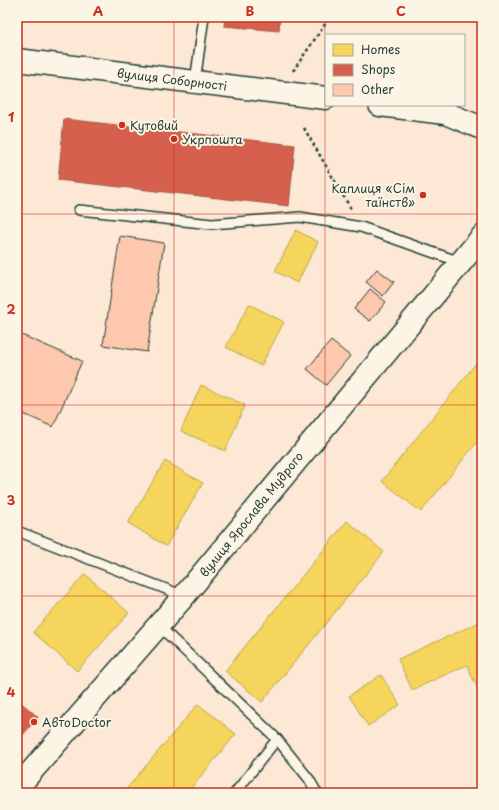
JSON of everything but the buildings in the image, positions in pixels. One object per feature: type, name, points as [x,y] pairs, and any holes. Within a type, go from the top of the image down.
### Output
[{"type":"street","name":"вулиця Соборності","points":[[17,60],[325,98]]},
{"type":"street","points":[[388,106],[445,113],[482,128]]},
{"type":"street","name":"вулиця Ярослава Мудрого","points":[[17,788],[184,596],[482,237]]},
{"type":"lane","points":[[194,82],[204,17]]},
{"type":"lane","points":[[79,210],[212,224],[300,217],[361,227],[460,262]]},
{"type":"lane","points":[[17,531],[184,596]]},
{"type":"lane","points":[[158,625],[277,739],[309,779],[317,793]]},
{"type":"lane","points":[[235,793],[277,739]]},
{"type":"path","points":[[278,92],[330,17]]},
{"type":"path","points":[[304,128],[361,227]]},
{"type":"place","name":"Кутовий","points":[[122,125]]},
{"type":"place","name":"Укрпошта","points":[[174,139]]},
{"type":"place","name":"Каплиця «Сім таїнств»","points":[[423,195]]},
{"type":"place","name":"АвтоDoctor","points":[[34,722]]}]
